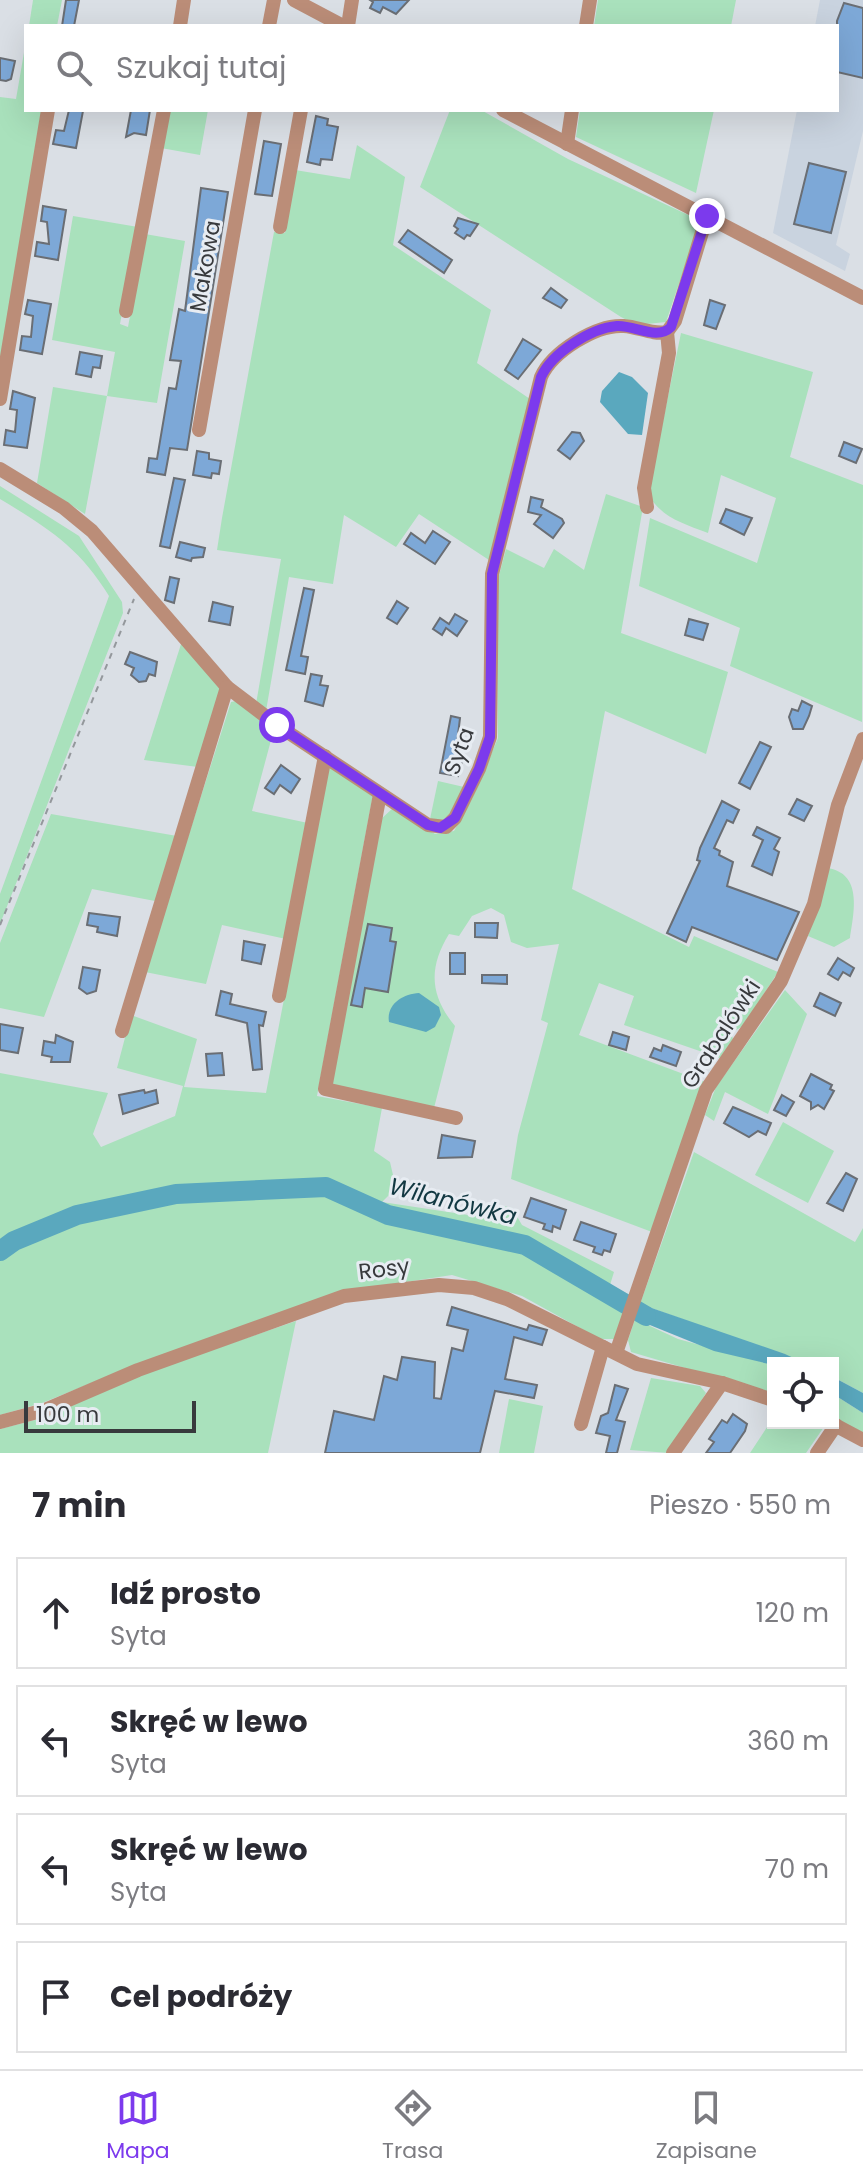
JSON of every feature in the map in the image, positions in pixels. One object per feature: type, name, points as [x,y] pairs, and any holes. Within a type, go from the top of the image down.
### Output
[{"type":"street","points":[[180,24],[184,0]]},
{"type":"street","points":[[269,24],[274,0]]},
{"type":"street","points":[[294,0],[318,20]]},
{"type":"street","points":[[346,24],[352,0]]},
{"type":"street","points":[[586,24],[590,0]]},
{"type":"street","points":[[0,399],[48,112]]},
{"type":"street","points":[[126,311],[164,112]]},
{"type":"street","name":"Makowa","points":[[199,430],[255,112]]},
{"type":"street","points":[[280,227],[301,112]]},
{"type":"street","points":[[507,112],[863,298]]},
{"type":"street","points":[[567,144],[572,112]]},
{"type":"street","points":[[647,507],[644,488],[669,353],[667,332],[675,321],[707,216]]},
{"type":"street","name":"Syta","points":[[0,469],[78,519],[140,584],[227,687],[428,825],[446,827],[455,818],[486,754],[492,724],[492,574],[543,372],[563,351],[613,326],[667,332]]},
{"type":"street","points":[[122,1031],[227,687]]},
{"type":"street","name":"Grabalówki","points":[[581,1424],[609,1350],[628,1318],[706,1090],[781,981],[814,904],[838,805],[863,739]]},
{"type":"street","points":[[279,996],[325,756]]},
{"type":"street","points":[[380,794],[325,1089],[456,1118]]},
{"type":"street","name":"Rosy","points":[[0,1422],[45,1410],[138,1370],[344,1296],[439,1285],[474,1288],[552,1319],[637,1364],[722,1383],[767,1398]]},
{"type":"street","points":[[673,1453],[722,1383]]},
{"type":"street","points":[[839,1427],[863,1440]]},
{"type":"street","points":[[817,1453],[831,1429]]},
{"type":"path","points":[[0,925],[140,584]]},
{"type":"shaded area","points":[[820,0],[863,0],[863,131],[836,245],[850,254],[845,271],[773,233],[797,112],[839,112],[839,24],[815,24]]},
{"type":"green space","points":[[33,0],[62,0],[57,24],[29,24]]},
{"type":"green space","points":[[598,0],[736,0],[731,24],[594,24]]},
{"type":"green space","points":[[24,53],[24,112],[44,112],[0,373],[0,97],[16,99]]},
{"type":"green space","points":[[168,112],[208,112],[200,155],[161,148]]},
{"type":"green space","points":[[449,112],[485,112],[568,159],[697,219],[698,227],[666,322],[637,325],[420,187]]},
{"type":"green space","points":[[580,112],[714,112],[696,193],[576,137]]},
{"type":"green space","points":[[357,145],[405,177],[393,245],[491,310],[477,363],[530,399],[492,562],[419,514],[396,547],[344,515],[333,584],[289,577],[266,711],[256,704],[281,559],[217,550],[222,518],[274,232],[285,233],[295,170],[350,179]]},
{"type":"green space","points":[[73,216],[138,227],[120,324],[128,327],[145,234],[185,241],[157,403],[107,396],[115,352],[52,340]]},
{"type":"green space","points":[[681,333],[813,372],[790,457],[863,485],[862,722],[730,666],[740,628],[639,586],[650,518],[757,563],[776,498],[721,475],[708,533],[666,514],[648,494]]},
{"type":"green space","points":[[53,387],[107,396],[85,514],[37,483]]},
{"type":"green space","points":[[0,486],[79,536],[122,602],[123,613],[0,924],[0,894],[109,596],[74,551],[0,499]]},
{"type":"green space","points":[[606,494],[643,507],[621,633],[728,672],[706,754],[605,711],[572,889],[689,947],[694,936],[778,972],[743,1026],[731,1033],[733,1039],[720,1058],[624,1025],[634,996],[599,983],[579,1035],[705,1082],[652,1232],[511,1179],[518,1135],[548,1023],[541,1020],[559,944],[527,948],[511,942],[504,915],[491,908],[472,916],[459,936],[449,934],[438,958],[435,970],[437,993],[455,1026],[434,1108],[331,1084],[380,820],[393,808],[435,834],[454,831],[472,799],[498,738],[496,587],[506,549],[544,568],[554,549],[584,570]]},
{"type":"green space","points":[[182,641],[221,688],[198,767],[144,760]]},
{"type":"green space","points":[[236,701],[274,729],[252,811],[308,823],[286,939],[222,925],[206,984],[145,972],[231,702]]},
{"type":"green space","points":[[329,764],[373,794],[317,1096],[382,1108],[374,1151],[390,1162],[396,1188],[382,1202],[501,1220],[504,1206],[512,1208],[522,1225],[614,1272],[610,1285],[630,1295],[614,1339],[600,1339],[522,1296],[452,1275],[340,1292],[136,1365],[42,1403],[0,1415],[0,1073],[108,1093],[93,1134],[101,1147],[175,1116],[183,1086],[117,1068],[131,1015],[197,1039],[184,1087],[266,1093]]},
{"type":"green space","points":[[438,781],[464,787],[453,811],[442,821],[430,819]]},
{"type":"green space","points":[[51,814],[177,836],[155,901],[92,889],[44,1017],[0,1008],[0,943]]},
{"type":"green space","points":[[827,868],[846,877],[854,895],[850,938],[834,947],[808,936]]},
{"type":"green space","points":[[785,990],[807,1014],[768,1114],[725,1092],[714,1121],[705,1115],[716,1087]]},
{"type":"green space","points":[[783,1122],[834,1151],[808,1203],[755,1175]]},
{"type":"green space","points":[[694,1152],[855,1242],[863,1228],[863,1393],[839,1380],[839,1357],[787,1357],[640,1304]]},
{"type":"green space","points":[[635,1319],[678,1339],[767,1363],[767,1392],[631,1352],[628,1340]]},
{"type":"green space","points":[[296,1321],[268,1453],[0,1453],[0,1429],[47,1417],[136,1376]]},
{"type":"green space","points":[[651,1378],[700,1386],[706,1393],[669,1453],[630,1450]]},
{"type":"green space","points":[[839,1398],[863,1413],[863,1435],[839,1423]]},
{"type":"green space","points":[[509,1399],[543,1406],[534,1453],[499,1453]]},
{"type":"green space","points":[[767,1427],[823,1429],[806,1453],[750,1453]]},
{"type":"water","points":[[619,372],[632,377],[648,393],[642,435],[628,434],[600,402],[602,391]]},
{"type":"water","points":[[419,993],[439,1007],[441,1015],[435,1027],[426,1032],[389,1022],[390,1010],[397,1001]]},
{"type":"water","points":[[640,1304],[791,1357],[767,1357],[767,1364],[714,1351],[635,1319]]},
{"type":"water","points":[[839,1380],[863,1393],[863,1413],[839,1398]]},
{"type":"building","points":[[66,0],[79,0],[74,24],[62,24]]},
{"type":"building","points":[[370,0],[409,0],[396,14],[383,7],[380,13],[370,8],[373,2]]},
{"type":"building","points":[[844,3],[863,8],[863,78],[839,72],[837,21]]},
{"type":"building","points":[[0,58],[15,61],[11,79],[6,81],[0,80]]},
{"type":"building","points":[[69,112],[83,112],[76,148],[53,144],[56,130],[64,131]]},
{"type":"building","points":[[131,112],[150,112],[146,135],[134,133],[126,137]]},
{"type":"building","points":[[316,116],[328,119],[327,125],[338,127],[332,160],[321,159],[320,165],[307,162]]},
{"type":"building","points":[[264,141],[281,144],[272,196],[255,194]]},
{"type":"building","points":[[809,163],[846,172],[831,233],[794,224]]},
{"type":"building","points":[[201,188],[228,192],[187,450],[170,448],[165,475],[147,472],[149,458],[157,459],[169,388],[176,389],[181,361],[170,360],[179,309],[185,311]]},
{"type":"building","points":[[43,206],[66,210],[58,260],[35,256],[37,242],[49,244],[47,222],[41,221]]},
{"type":"building","points":[[458,218],[478,224],[464,239],[455,233]]},
{"type":"building","points":[[408,230],[452,260],[444,273],[399,242]]},
{"type":"building","points":[[551,288],[567,300],[561,308],[543,298]]},
{"type":"building","points":[[28,300],[51,304],[42,354],[20,350],[22,336],[31,337],[33,316],[25,314]]},
{"type":"building","points":[[710,300],[725,305],[716,329],[704,325]]},
{"type":"building","points":[[523,339],[541,350],[518,379],[505,370]]},
{"type":"building","points":[[80,352],[102,356],[100,368],[93,367],[91,377],[76,374]]},
{"type":"building","points":[[13,391],[35,398],[27,448],[4,445],[6,430],[15,432],[17,410],[10,409]]},
{"type":"building","points":[[572,432],[580,433],[584,441],[570,459],[558,450]]},
{"type":"building","points":[[844,442],[862,449],[856,463],[839,456]]},
{"type":"building","points":[[197,451],[209,453],[209,459],[221,461],[219,474],[212,473],[211,478],[193,475]]},
{"type":"building","points":[[174,478],[185,480],[170,548],[160,546]]},
{"type":"building","points":[[531,497],[543,500],[541,507],[562,519],[564,523],[553,538],[534,524],[541,515],[528,512]]},
{"type":"building","points":[[726,509],[752,518],[744,535],[720,523]]},
{"type":"building","points":[[433,531],[450,542],[435,564],[404,544],[411,533],[425,543]]},
{"type":"building","points":[[180,542],[205,548],[203,557],[192,558],[191,561],[176,557]]},
{"type":"building","points":[[170,577],[179,579],[174,603],[165,600]]},
{"type":"building","points":[[304,588],[314,590],[301,656],[308,657],[305,674],[286,670]]},
{"type":"building","points":[[397,601],[408,608],[397,624],[387,618]]},
{"type":"building","points":[[213,602],[233,607],[230,625],[209,621]]},
{"type":"building","points":[[455,614],[467,621],[457,636],[446,628],[442,635],[433,629],[440,618],[449,624]]},
{"type":"building","points":[[689,619],[708,624],[703,640],[685,635]]},
{"type":"building","points":[[130,652],[157,662],[155,676],[149,674],[146,681],[139,682],[131,675],[134,668],[125,664]]},
{"type":"building","points":[[311,674],[322,676],[320,685],[328,686],[323,706],[305,701]]},
{"type":"building","points":[[802,701],[812,706],[809,716],[803,729],[793,729],[789,717],[792,709],[798,711]]},
{"type":"building","points":[[451,716],[460,718],[455,760],[462,761],[458,776],[440,773]]},
{"type":"building","points":[[760,742],[771,747],[750,789],[739,783]]},
{"type":"building","points":[[281,765],[300,779],[291,793],[280,785],[274,794],[265,788]]},
{"type":"building","points":[[797,799],[812,806],[804,821],[789,814]]},
{"type":"building","points":[[722,801],[739,810],[733,823],[727,820],[714,848],[720,851],[719,855],[733,862],[727,886],[799,912],[777,960],[692,927],[686,942],[667,933],[700,861],[697,860],[700,848]]},
{"type":"building","points":[[757,827],[780,838],[774,849],[779,852],[772,875],[752,866],[763,840],[753,835]]},
{"type":"building","points":[[89,913],[120,917],[117,936],[97,932],[98,927],[87,925]]},
{"type":"building","points":[[475,923],[498,923],[497,938],[475,937]]},
{"type":"building","points":[[368,924],[392,928],[390,941],[396,942],[388,992],[365,988],[362,1007],[351,1005]]},
{"type":"building","points":[[244,941],[265,945],[261,964],[242,960]]},
{"type":"building","points":[[450,953],[465,953],[465,974],[450,974]]},
{"type":"building","points":[[838,958],[854,968],[850,976],[843,972],[838,980],[828,974]]},
{"type":"building","points":[[83,967],[100,970],[96,991],[87,994],[79,988]]},
{"type":"building","points":[[482,975],[507,975],[507,984],[482,983]]},
{"type":"building","points":[[221,991],[232,994],[230,1004],[266,1012],[263,1026],[259,1025],[262,1069],[253,1070],[247,1023],[216,1015]]},
{"type":"building","points":[[820,993],[841,1003],[835,1016],[814,1006]]},
{"type":"building","points":[[0,1024],[23,1028],[18,1053],[0,1050]]},
{"type":"building","points":[[613,1032],[629,1037],[626,1050],[609,1045]]},
{"type":"building","points":[[56,1035],[73,1042],[70,1062],[51,1062],[52,1057],[42,1055],[44,1041],[55,1043]]},
{"type":"building","points":[[663,1045],[681,1052],[676,1066],[650,1057],[654,1048],[661,1051]]},
{"type":"building","points":[[222,1053],[224,1075],[208,1076],[206,1054]]},
{"type":"building","points":[[811,1074],[832,1085],[830,1089],[834,1091],[824,1109],[818,1105],[811,1109],[811,1102],[800,1096]]},
{"type":"building","points":[[144,1090],[145,1093],[156,1090],[158,1103],[123,1114],[119,1095]]},
{"type":"building","points":[[782,1095],[794,1102],[786,1116],[774,1110]]},
{"type":"building","points":[[733,1107],[771,1123],[766,1135],[758,1131],[749,1137],[724,1123]]},
{"type":"building","points":[[442,1135],[475,1141],[472,1157],[438,1158]]},
{"type":"building","points":[[846,1173],[857,1179],[843,1211],[827,1203]]},
{"type":"building","points":[[531,1198],[566,1210],[560,1229],[553,1226],[552,1232],[543,1229],[545,1224],[524,1217]]},
{"type":"building","points":[[581,1222],[616,1234],[610,1252],[604,1250],[602,1255],[593,1252],[595,1247],[574,1240]]},
{"type":"building","points":[[452,1307],[527,1330],[529,1325],[547,1330],[542,1345],[514,1337],[505,1379],[537,1385],[534,1398],[495,1391],[480,1453],[325,1453],[334,1411],[374,1420],[384,1376],[397,1380],[402,1357],[435,1362],[434,1398],[441,1399],[452,1348],[463,1351],[468,1330],[447,1325]]},
{"type":"building","points":[[615,1385],[628,1389],[616,1420],[625,1422],[617,1453],[606,1453],[610,1436],[596,1433],[601,1416],[608,1413]]},
{"type":"building","points":[[733,1414],[747,1424],[730,1453],[706,1453],[714,1442],[709,1439],[722,1420],[727,1423]]},
{"type":"waterway","name":"Wilanówka","points":[[0,1251],[14,1241],[77,1215],[176,1194],[326,1187],[388,1215],[525,1245],[646,1316]]},
{"type":"route","points":[[277,725],[428,825],[440,828],[451,823],[486,754],[490,737],[490,587],[541,377],[551,361],[563,351],[613,326],[652,333],[667,332],[675,321],[707,216]]}]
